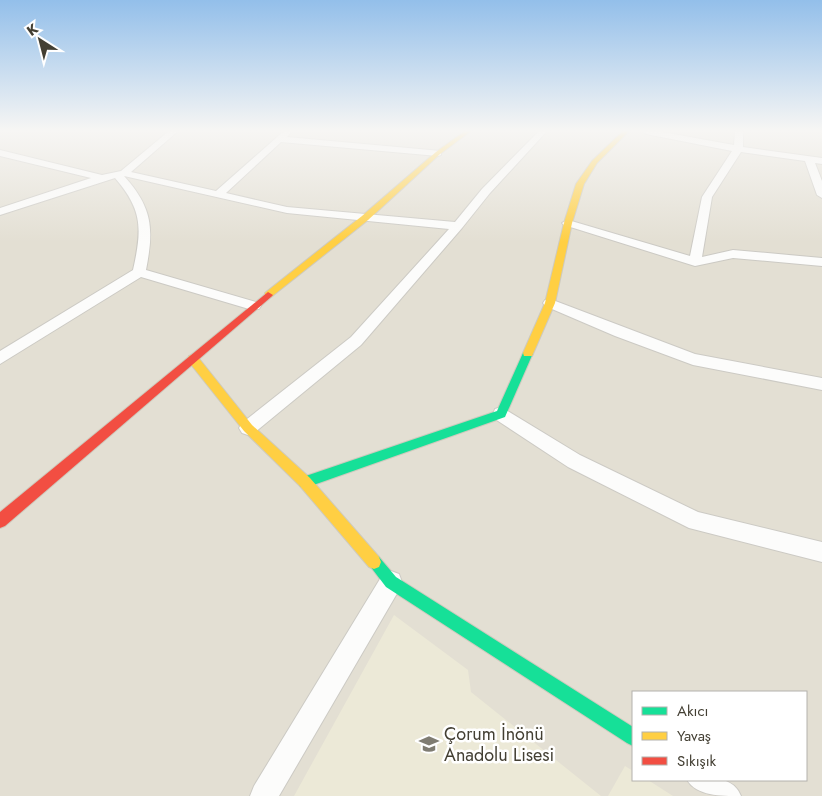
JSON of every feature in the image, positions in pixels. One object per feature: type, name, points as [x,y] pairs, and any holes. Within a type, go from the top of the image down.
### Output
[{"type":"street","points":[[62,168],[102,178]]},
{"type":"street","points":[[121,175],[129,168]]},
{"type":"street","points":[[218,195],[248,168]]},
{"type":"street","points":[[0,521],[254,306],[364,218],[421,168]]},
{"type":"street","points":[[248,428],[356,341],[508,168]]},
{"type":"street","points":[[305,482],[501,414],[550,303],[568,223],[580,184],[590,168]]},
{"type":"street","points":[[695,262],[708,197],[726,168]]},
{"type":"street","points":[[812,168],[822,195]]},
{"type":"street","points":[[0,358],[139,272],[145,247],[146,224],[140,203],[121,175]]},
{"type":"street","points":[[0,212],[102,178],[121,175],[287,210],[458,226]]},
{"type":"street","points":[[568,223],[695,262],[733,254],[822,262]]},
{"type":"street","points":[[139,272],[254,306]]},
{"type":"street","points":[[550,303],[693,359],[822,384]]},
{"type":"street","points":[[193,359],[248,428],[305,482],[391,582],[632,736]]},
{"type":"street","points":[[501,414],[574,461],[696,521],[822,552]]},
{"type":"street","points":[[264,796],[391,582]]},
{"type":"street","points":[[703,781],[726,796]]},
{"type":"shaded area","points":[[0,168],[822,168],[822,796],[0,796]]},
{"type":"shaded area","name":"Çorum İnönü Anadolu Lisesi","points":[[394,615],[468,670],[471,692],[601,796],[294,796]]},
{"type":"shaded area","points":[[625,766],[632,770],[632,781],[650,781],[673,796],[608,796]]},
{"type":"traffic: fast","points":[[305,482],[501,414],[528,353]]},
{"type":"traffic: fast","points":[[374,562],[391,582],[632,736]]},
{"type":"traffic: slow","points":[[268,295],[365,218],[421,168]]},
{"type":"traffic: slow","points":[[528,353],[550,303],[568,223],[580,184],[590,168]]},
{"type":"traffic: slow","points":[[193,359],[248,428],[305,482],[374,562]]},
{"type":"traffic: jam","points":[[0,521],[268,295]]},
{"type":"place","name":"Çorum İnönü Anadolu Lisesi","points":[[429,744]]}]
